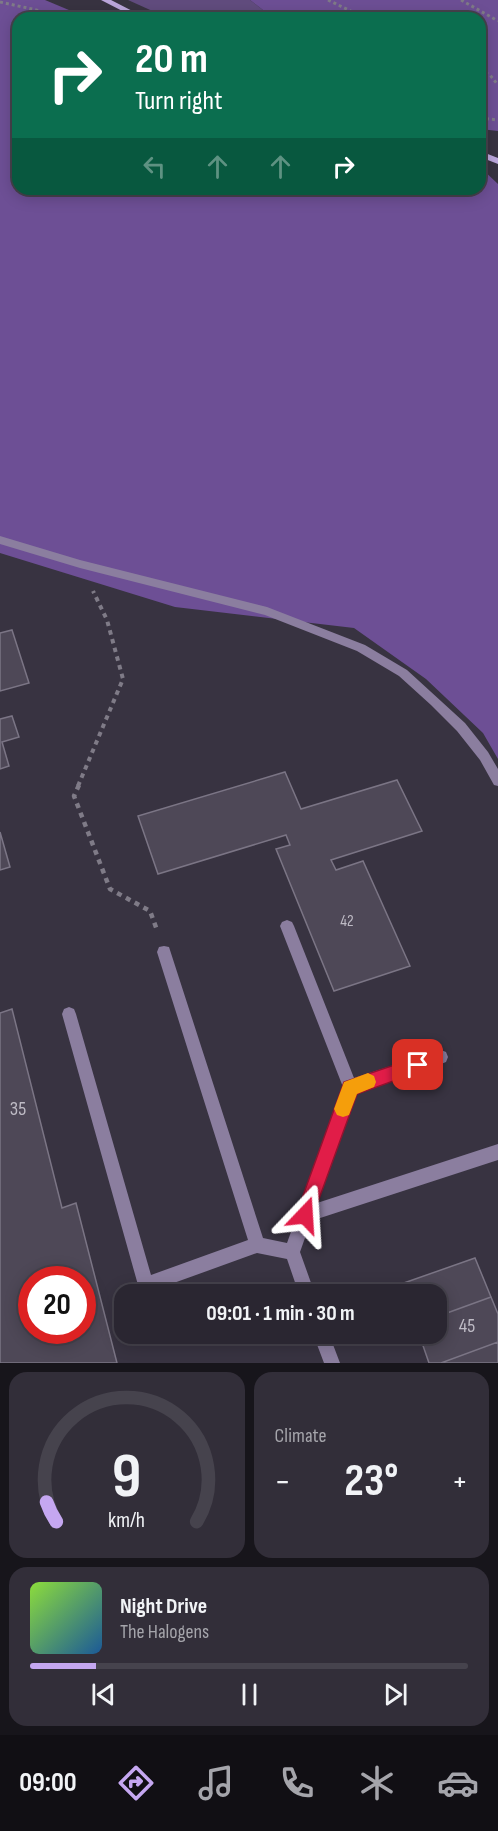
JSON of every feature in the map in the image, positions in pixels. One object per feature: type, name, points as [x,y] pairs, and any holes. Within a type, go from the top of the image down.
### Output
[{"type":"street","points":[[105,0],[130,12]]},
{"type":"lane","points":[[0,540],[80,564],[267,610],[361,648],[403,673],[435,701],[461,727],[484,756],[498,781]]},
{"type":"lane","points":[[287,926],[350,1087],[292,1252],[303,1284]]},
{"type":"lane","points":[[164,952],[257,1245]]},
{"type":"lane","points":[[69,1014],[146,1285],[257,1245],[292,1252]]},
{"type":"lane","points":[[350,1087],[441,1057]]},
{"type":"lane","points":[[305,1215],[498,1152]]},
{"type":"lane","points":[[325,1344],[332,1363]]},
{"type":"path","points":[[328,0],[353,12]]},
{"type":"path","points":[[461,0],[480,12]]},
{"type":"path","points":[[0,3],[43,12]]},
{"type":"path","points":[[486,73],[498,86]]},
{"type":"path","points":[[80,564],[107,620],[123,679],[74,796],[110,889],[150,911],[164,952]]},
{"type":"shaded area","points":[[0,0],[45,0],[74,12],[12,12],[12,195],[486,195],[486,173],[498,184],[498,759],[483,733],[426,679],[354,628],[175,607],[0,553]]},
{"type":"shaded area","points":[[128,0],[250,0],[263,10],[260,12],[155,12]]},
{"type":"shaded area","points":[[250,0],[498,0],[498,131],[486,130],[486,12],[260,12],[263,10]]},
{"type":"building","points":[[12,630],[29,683],[0,691],[0,633]]},
{"type":"building","points":[[12,716],[19,737],[2,742],[9,766],[0,769],[0,719]]},
{"type":"building","points":[[285,772],[301,809],[397,780],[422,831],[331,860],[336,870],[363,861],[410,966],[334,991],[276,849],[290,845],[286,835],[158,874],[138,816]]},
{"type":"building","points":[[0,832],[10,867],[0,870]]},
{"type":"building","points":[[12,1009],[62,1208],[76,1203],[92,1266],[18,1266],[18,1344],[96,1344],[96,1281],[117,1363],[0,1363],[0,1013]]},
{"type":"building","points":[[475,1258],[491,1297],[447,1313],[447,1284],[401,1284]]},
{"type":"building","points":[[491,1297],[498,1314],[498,1342],[441,1363],[429,1363],[422,1344],[447,1344],[447,1313]]},
{"type":"building","points":[[498,1342],[498,1363],[441,1363]]},
{"type":"slow traffic","points":[[343,1109],[350,1087],[368,1082]]},
{"type":"route","points":[[305,1215],[350,1087],[418,1065]]}]
